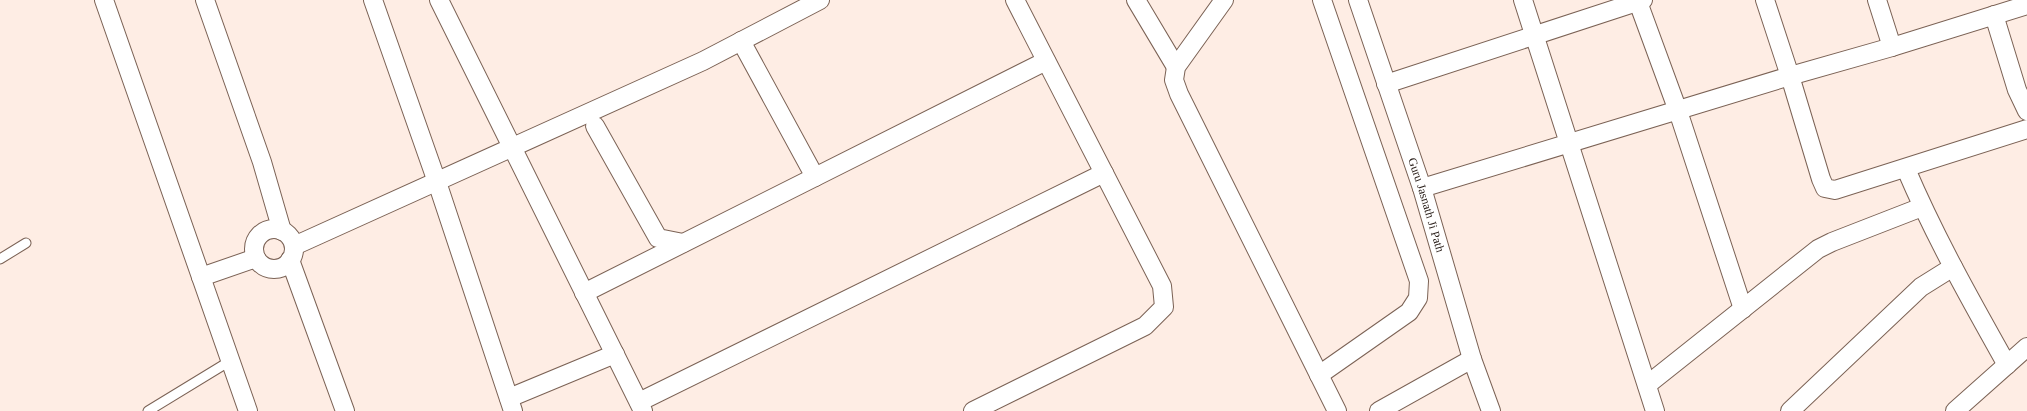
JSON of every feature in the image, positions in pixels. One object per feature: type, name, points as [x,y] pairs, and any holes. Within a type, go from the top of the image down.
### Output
[{"type":"street","points":[[104,0],[248,411]]},
{"type":"street","points":[[205,0],[262,162],[282,231]]},
{"type":"street","points":[[373,0],[437,182],[511,404],[615,354]]},
{"type":"street","points":[[346,411],[292,253],[288,234],[282,231],[270,229],[260,235],[255,246],[256,258],[261,263],[273,268],[280,268],[292,253],[437,182],[703,61],[820,0]]},
{"type":"street","points":[[973,411],[1145,326],[1164,306],[1162,286],[1015,0]]},
{"type":"street","points":[[1136,0],[1176,67]]},
{"type":"street","points":[[1224,0],[1176,67],[1174,80],[1179,94],[1337,411]]},
{"type":"street","points":[[1319,375],[1409,312],[1418,298],[1419,280],[1322,0]]},
{"type":"street","name":"Guru Jasnath Ji Path","points":[[1358,0],[1422,188],[1472,359],[1491,411]]},
{"type":"street","points":[[1523,0],[1655,411]]},
{"type":"street","points":[[1765,0],[1825,188],[1836,190],[1906,169],[2027,129]]},
{"type":"street","points":[[1877,0],[1892,47]]},
{"type":"street","points":[[443,1],[512,148],[641,406],[1104,173]]},
{"type":"street","points":[[1386,84],[1640,1],[1743,309]]},
{"type":"street","points":[[1422,188],[2027,5]]},
{"type":"street","points":[[1994,15],[2017,90],[2027,111]]},
{"type":"street","points":[[741,41],[815,177]]},
{"type":"street","points":[[584,292],[1046,61]]},
{"type":"street","points":[[595,126],[658,238],[683,243]]},
{"type":"street","points":[[1906,169],[1922,207],[1952,267],[2007,365]]},
{"type":"street","points":[[1647,385],[1818,249],[1832,242],[1922,207]]},
{"type":"street","points":[[201,277],[256,258]]},
{"type":"street","points":[[1790,411],[1921,287],[1952,267]]},
{"type":"street","points":[[1956,411],[2027,347]]},
{"type":"street","points":[[1379,411],[1472,359]]},
{"type":"lane","points":[[0,259],[26,243]]},
{"type":"lane","points":[[148,411],[230,361]]}]
